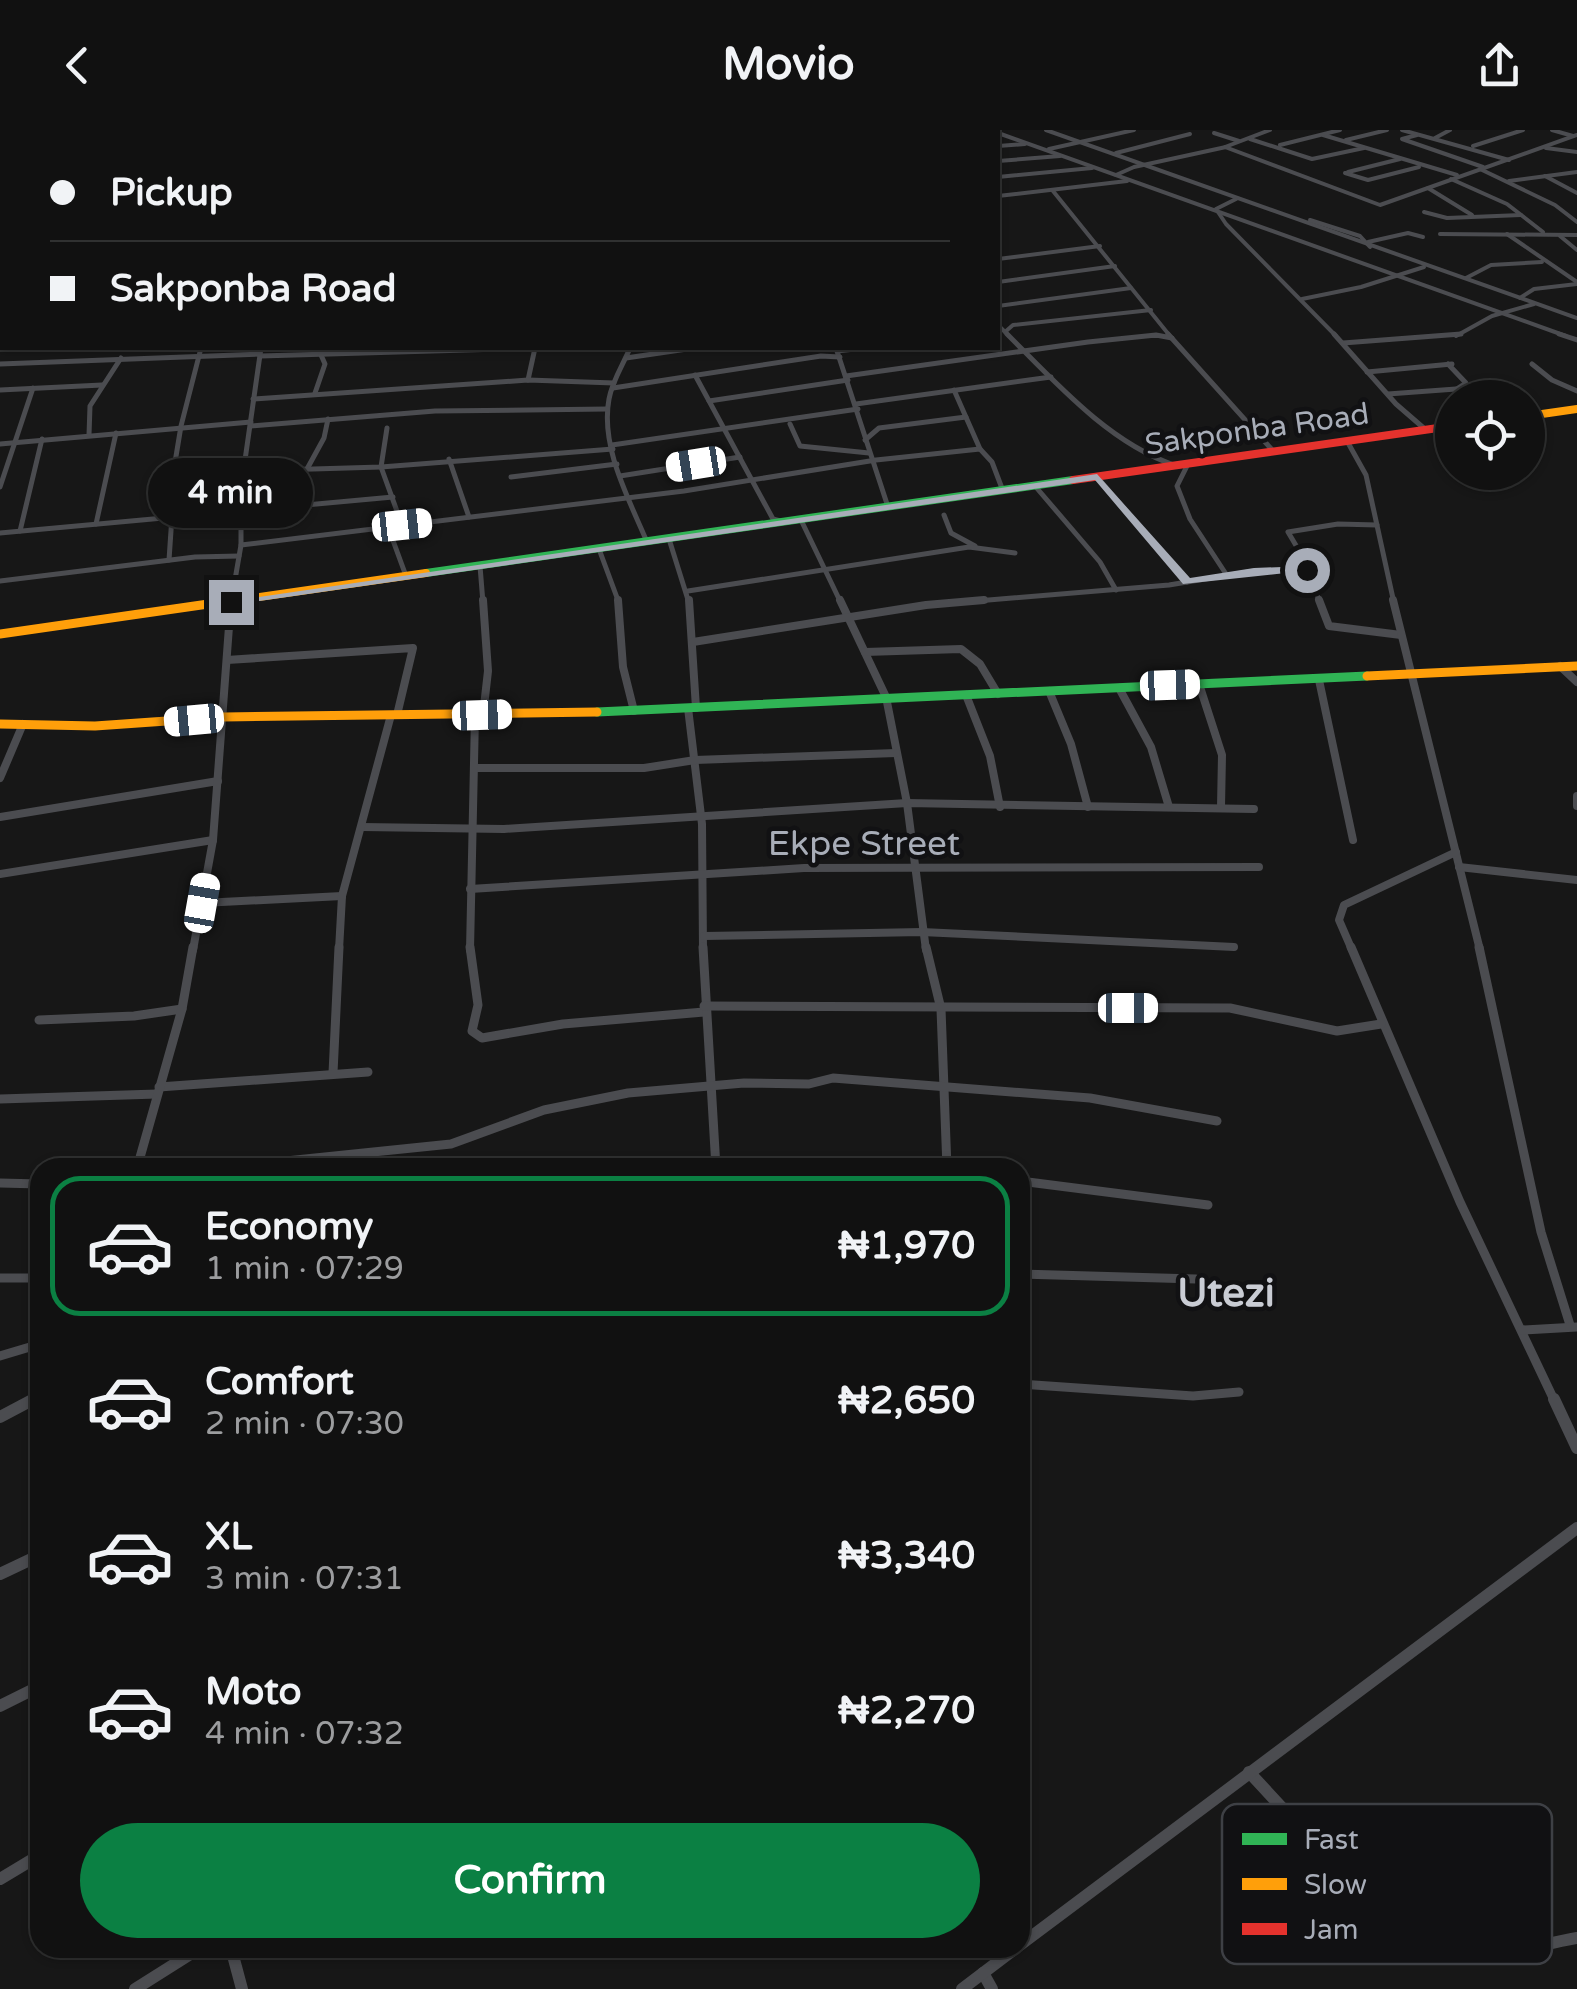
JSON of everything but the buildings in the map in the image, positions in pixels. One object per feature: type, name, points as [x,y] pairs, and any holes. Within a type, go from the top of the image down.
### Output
[{"type":"main road","points":[[1545,414],[1577,409]]},
{"type":"main road","name":"Sakponba Road","points":[[0,634],[1435,429]]},
{"type":"main road","points":[[0,724],[133,725],[224,717],[634,711],[1577,666]]},
{"type":"street","points":[[1046,130],[1369,244],[1408,233],[1423,238]]},
{"type":"street","points":[[1057,133],[1064,130]]},
{"type":"street","points":[[1046,150],[1134,130]]},
{"type":"street","points":[[1258,130],[1268,131]]},
{"type":"street","points":[[1275,146],[1340,130]]},
{"type":"street","points":[[1346,140],[1387,130]]},
{"type":"street","points":[[1402,130],[1512,160]]},
{"type":"street","points":[[1435,138],[1450,130]]},
{"type":"street","points":[[1470,147],[1523,130]]},
{"type":"street","points":[[1552,130],[1576,136]]},
{"type":"street","points":[[1116,175],[1143,165],[1226,147],[1268,131]]},
{"type":"street","points":[[1214,133],[1241,142]]},
{"type":"street","points":[[1000,134],[1577,340]]},
{"type":"street","points":[[1114,154],[1190,134]]},
{"type":"street","points":[[1420,134],[1402,139],[1506,181],[1575,218]]},
{"type":"street","points":[[1323,135],[1460,176]]},
{"type":"street","points":[[1226,147],[1376,204],[1388,204],[1576,136]]},
{"type":"street","points":[[1250,139],[1312,160],[1367,148]]},
{"type":"street","points":[[1000,146],[1028,144]]},
{"type":"street","points":[[1546,148],[1577,152]]},
{"type":"street","points":[[1000,161],[1063,156]]},
{"type":"street","points":[[1400,159],[1345,173],[1368,180],[1422,167]]},
{"type":"street","points":[[1000,177],[1095,168]]},
{"type":"street","points":[[1506,181],[1577,172]]},
{"type":"street","points":[[1544,176],[1577,192]]},
{"type":"street","points":[[1451,179],[1490,195],[1544,232]]},
{"type":"street","points":[[1000,196],[1130,180]]},
{"type":"street","points":[[1191,201],[1209,188]]},
{"type":"street","points":[[1427,188],[1472,215]]},
{"type":"street","points":[[1053,191],[1199,366],[1222,400],[1274,452]]},
{"type":"street","points":[[1216,210],[1236,199]]},
{"type":"street","points":[[1216,210],[1426,430]]},
{"type":"street","points":[[1424,212],[1447,218],[1524,215]]},
{"type":"street","points":[[1310,220],[1466,278],[1491,292],[1576,317]]},
{"type":"street","points":[[1440,234],[1577,235]]},
{"type":"street","points":[[1504,234],[1577,283]]},
{"type":"street","points":[[1558,235],[1577,250]]},
{"type":"street","points":[[1000,260],[1100,246]]},
{"type":"street","points":[[1466,278],[1491,266],[1545,262]]},
{"type":"street","points":[[1000,282],[1115,266]]},
{"type":"street","points":[[1302,299],[1432,268]]},
{"type":"street","points":[[1520,298],[1534,289],[1577,283]]},
{"type":"street","points":[[1000,306],[1132,288]]},
{"type":"street","points":[[1343,344],[1458,336],[1500,313],[1536,304]]},
{"type":"street","points":[[1004,332],[1013,326],[1150,310]]},
{"type":"street","points":[[1000,327],[1051,377],[1149,458],[1182,465],[1177,486],[1190,519],[1226,574]]},
{"type":"street","points":[[709,401],[1026,352],[1145,336],[1172,338]]},
{"type":"street","points":[[134,358],[142,350]]},
{"type":"street","points":[[315,393],[326,364],[324,350]]},
{"type":"street","points":[[0,364],[201,352],[322,355],[382,350]]},
{"type":"street","points":[[528,380],[536,350]]},
{"type":"street","points":[[629,350],[613,386],[608,409],[620,476],[647,542]]},
{"type":"street","points":[[626,358],[680,350]]},
{"type":"street","points":[[169,560],[169,516],[181,426],[201,352]]},
{"type":"street","points":[[254,399],[528,380],[613,386],[838,352],[888,507]]},
{"type":"street","points":[[140,1158],[182,1009],[213,840],[231,602],[242,545],[242,471],[260,353]]},
{"type":"street","points":[[89,435],[90,406],[121,358]]},
{"type":"street","points":[[1368,372],[1450,364],[1463,380]]},
{"type":"street","points":[[1532,364],[1577,390]]},
{"type":"street","points":[[695,375],[773,518],[784,522]]},
{"type":"street","points":[[242,471],[381,466],[612,447],[1051,377]]},
{"type":"street","points":[[0,390],[102,384]]},
{"type":"street","points":[[0,487],[33,388]]},
{"type":"street","points":[[954,390],[980,449],[992,462],[1002,491]]},
{"type":"street","points":[[1388,394],[1435,391]]},
{"type":"street","points":[[0,444],[181,426],[434,410],[608,409]]},
{"type":"street","points":[[865,440],[876,429],[966,416]]},
{"type":"street","points":[[307,468],[324,438],[328,419]]},
{"type":"street","points":[[790,424],[800,446],[869,453]]},
{"type":"street","points":[[387,428],[381,466],[397,526],[391,535],[406,576]]},
{"type":"street","points":[[96,524],[116,433]]},
{"type":"street","points":[[20,532],[42,439]]},
{"type":"street","points":[[1347,441],[1363,466],[1456,852],[1541,1232],[1573,1326],[1522,1330]]},
{"type":"street","points":[[242,545],[321,538],[980,449]]},
{"type":"street","points":[[620,476],[740,456]]},
{"type":"street","points":[[1144,469],[1149,458]]},
{"type":"street","points":[[449,460],[469,517]]},
{"type":"street","points":[[511,477],[617,464]]},
{"type":"street","points":[[1097,477],[1187,582]]},
{"type":"street","points":[[1035,486],[1100,562],[1116,590]]},
{"type":"street","points":[[0,533],[392,498]]},
{"type":"street","points":[[944,515],[951,533],[977,546],[1016,554]]},
{"type":"street","points":[[801,520],[886,697],[908,804],[922,932],[941,1009],[948,1158]]},
{"type":"street","points":[[1376,525],[1338,524],[1291,530],[1290,536],[1329,626],[1401,635]]},
{"type":"street","points":[[669,539],[688,591],[693,642],[704,1009],[715,1158]]},
{"type":"street","points":[[688,591],[977,546]]},
{"type":"street","points":[[599,549],[620,605],[623,667],[634,711]]},
{"type":"street","points":[[0,582],[169,560],[239,556]]},
{"type":"street","points":[[480,566],[488,671],[474,768],[470,889],[470,951],[478,1005],[471,1026],[477,1036],[704,1009],[1230,1008],[1337,1031],[1381,1024]]},
{"type":"street","points":[[693,642],[926,605],[1116,590],[1226,574],[1307,570]]},
{"type":"street","points":[[226,660],[413,648],[342,896],[333,1073]]},
{"type":"street","points":[[865,652],[961,649],[980,664],[998,694]]},
{"type":"street","points":[[1560,666],[1577,682]]},
{"type":"street","points":[[1319,680],[1353,840]]},
{"type":"street","points":[[1198,684],[1222,756],[1221,808]]},
{"type":"street","points":[[1119,688],[1151,748],[1169,807]]},
{"type":"street","points":[[1049,691],[1072,744],[1088,806]]},
{"type":"street","points":[[966,696],[990,756],[1000,807]]},
{"type":"street","points":[[0,778],[22,724]]},
{"type":"street","points":[[474,768],[644,768],[695,760],[896,752]]},
{"type":"street","points":[[0,817],[218,781]]},
{"type":"street","points":[[1577,796],[1577,806]]},
{"type":"street","points":[[362,827],[472,829],[908,804],[1254,809]]},
{"type":"street","points":[[0,874],[213,840]]},
{"type":"street","points":[[1456,852],[1354,898],[1340,912],[1339,920],[1381,1024],[1577,1448]]},
{"type":"street","points":[[1459,866],[1577,880]]},
{"type":"street","name":"Ekpe Street","points":[[470,889],[566,886],[804,868],[1259,867]]},
{"type":"street","points":[[202,903],[342,896]]},
{"type":"street","points":[[704,936],[922,932],[1234,947]]},
{"type":"street","points":[[38,1020],[134,1016],[182,1009]]},
{"type":"street","points":[[0,1099],[158,1091],[368,1072]]},
{"type":"street","points":[[315,1158],[452,1144],[576,1101],[709,1086],[788,1086],[852,1077],[946,1089],[1090,1098],[1217,1121]]},
{"type":"street","points":[[1030,1181],[1208,1205]]},
{"type":"street","points":[[0,1183],[30,1184]]},
{"type":"street","points":[[1030,1274],[1196,1279]]},
{"type":"street","points":[[0,1278],[30,1278]]},
{"type":"street","points":[[0,1356],[30,1347]]},
{"type":"street","points":[[1030,1385],[1194,1396],[1239,1392]]},
{"type":"street","points":[[0,1417],[30,1401]]},
{"type":"street","points":[[1030,1937],[1577,1528]]},
{"type":"street","points":[[0,1574],[30,1560]]},
{"type":"street","points":[[0,1706],[30,1691]]},
{"type":"street","points":[[1249,1772],[1278,1804]]},
{"type":"street","points":[[0,1879],[30,1862]]},
{"type":"street","points":[[1552,1942],[1577,1938]]},
{"type":"street","points":[[135,1989],[184,1958]]},
{"type":"street","points":[[237,1958],[242,1989]]},
{"type":"street","points":[[962,1989],[1002,1958]]},
{"type":"street","points":[[983,1973],[992,1989]]},
{"type":"traffic: fast","points":[[426,573],[1073,480]]},
{"type":"traffic: fast","points":[[597,712],[1367,676]]},
{"type":"traffic: slow","points":[[1545,414],[1577,409]]},
{"type":"traffic: slow","points":[[0,634],[426,573]]},
{"type":"traffic: slow","points":[[1367,676],[1577,666]]},
{"type":"traffic: slow","points":[[0,724],[95,726],[224,717],[597,712]]},
{"type":"traffic: jam","points":[[1073,480],[1435,428]]},
{"type":"district","name":"Utezi","points":[[1226,1292]]},
{"type":"route","points":[[231,602],[1097,477],[1187,582],[1254,571],[1307,570]]}]
